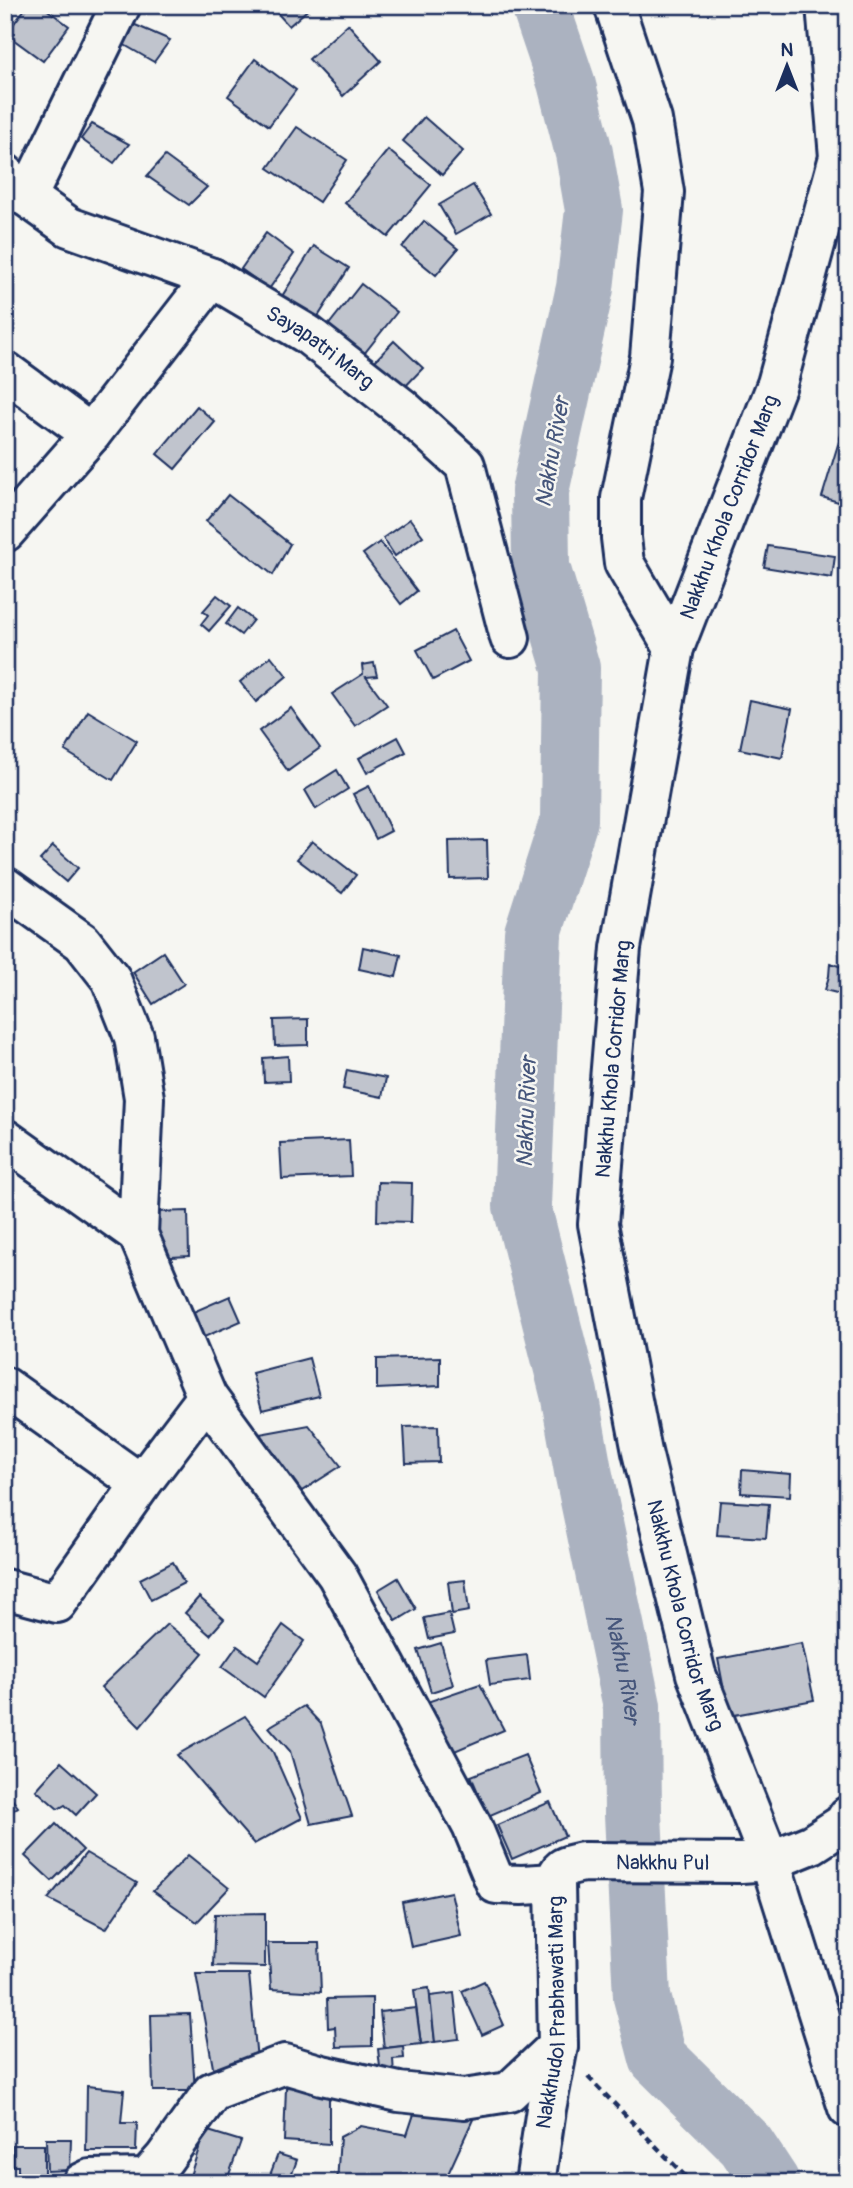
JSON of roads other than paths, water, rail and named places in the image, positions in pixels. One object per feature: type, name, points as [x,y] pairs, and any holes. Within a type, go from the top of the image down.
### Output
[{"type":"street","points":[[16,185],[121,5]]},
{"type":"street","points":[[614,5],[652,120],[664,192],[650,357],[621,498],[621,538],[624,563],[674,648]]},
{"type":"street","name":"Nakkhu Khola Corridor Marg","points":[[826,5],[839,157],[777,384],[674,648],[621,948],[598,1224],[642,1452],[696,1674],[756,1862],[848,2108]]},
{"type":"street","name":"Sayapatri Marg","points":[[16,185],[69,227],[212,278],[307,334],[402,408],[465,465],[510,638]]},
{"type":"street","points":[[5,532],[91,434],[212,278]]},
{"type":"street","points":[[5,371],[91,434]]},
{"type":"street","points":[[5,887],[82,942],[111,979],[134,1037],[145,1098],[138,1234],[207,1396],[57,1603],[5,1589]]},
{"type":"street","points":[[5,1139],[138,1234]]},
{"type":"street","points":[[5,1387],[141,1484]]},
{"type":"street","name":"Nakkhu Pul","points":[[207,1396],[337,1575],[472,1826],[496,1884],[522,1885],[569,1872],[756,1862]]},
{"type":"street","points":[[756,1862],[812,1844],[843,1824],[848,1816]]},
{"type":"street","name":"Nakkhudol Prabhawati Marg","points":[[535,2183],[545,2109],[558,2046],[569,1872]]},
{"type":"street","points":[[82,2183],[90,2179],[147,2178],[164,2159],[212,2092],[285,2064],[399,2092],[464,2099],[509,2092],[558,2046]]},
{"type":"waterway","name":"Nakhu River","points":[[540,5],[566,82],[584,153],[594,210],[585,288],[540,491],[541,567],[571,668],[569,820],[533,933],[522,1206],[569,1393],[632,1706],[633,1814],[642,1997],[658,2058],[746,2145],[771,2183]]}]
